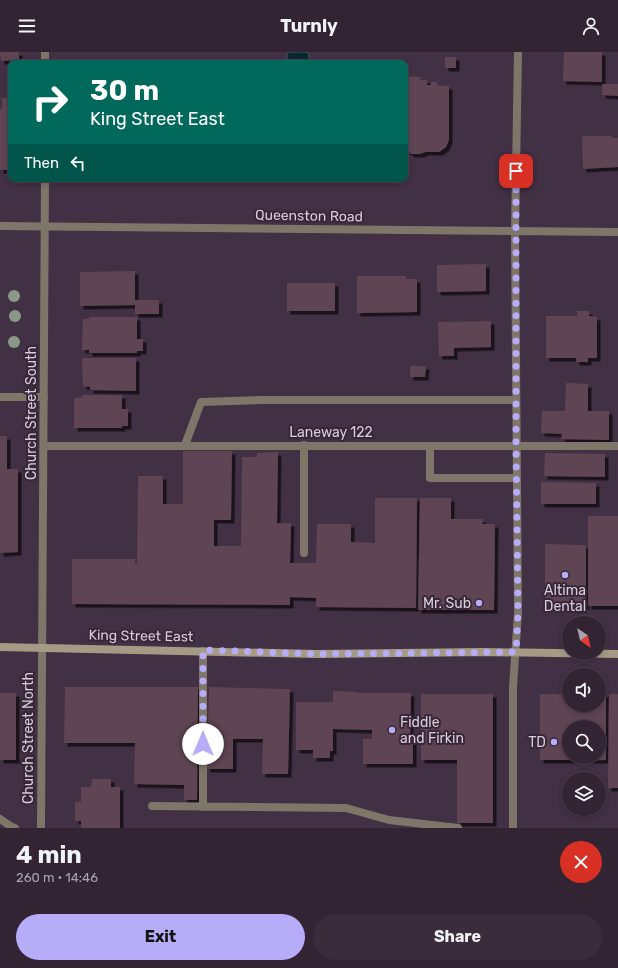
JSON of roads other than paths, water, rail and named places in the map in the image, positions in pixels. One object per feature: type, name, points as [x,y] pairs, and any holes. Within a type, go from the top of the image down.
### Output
[{"type":"main road","name":"King Street East","points":[[0,647],[203,650],[317,654],[516,652],[618,654]]},
{"type":"street","points":[[513,828],[513,687],[518,613],[516,478],[516,231],[518,52]]},
{"type":"street","name":"Church Street South","points":[[42,648],[45,182]]},
{"type":"street","name":"Queenston Road","points":[[0,226],[618,232]]},
{"type":"street","points":[[0,397],[44,397]]},
{"type":"street","points":[[185,445],[201,402],[262,400],[516,400]]},
{"type":"street","points":[[304,445],[304,553]]},
{"type":"street","name":"Laneway 122","points":[[44,446],[618,446]]},
{"type":"street","points":[[430,446],[430,478],[516,478]]},
{"type":"street","name":"Church Street North","points":[[41,828],[42,648]]},
{"type":"street","points":[[203,650],[203,807]]},
{"type":"street","points":[[152,806],[346,808],[389,820],[458,828]]},
{"type":"street","points":[[0,819],[15,828]]},
{"type":"place","name":"Altima Dental","points":[[565,575]]},
{"type":"place","name":"Mr. Sub","points":[[479,603]]},
{"type":"place","name":"Fiddle and Firkin","points":[[392,730]]},
{"type":"place","name":"TD","points":[[554,742]]}]
